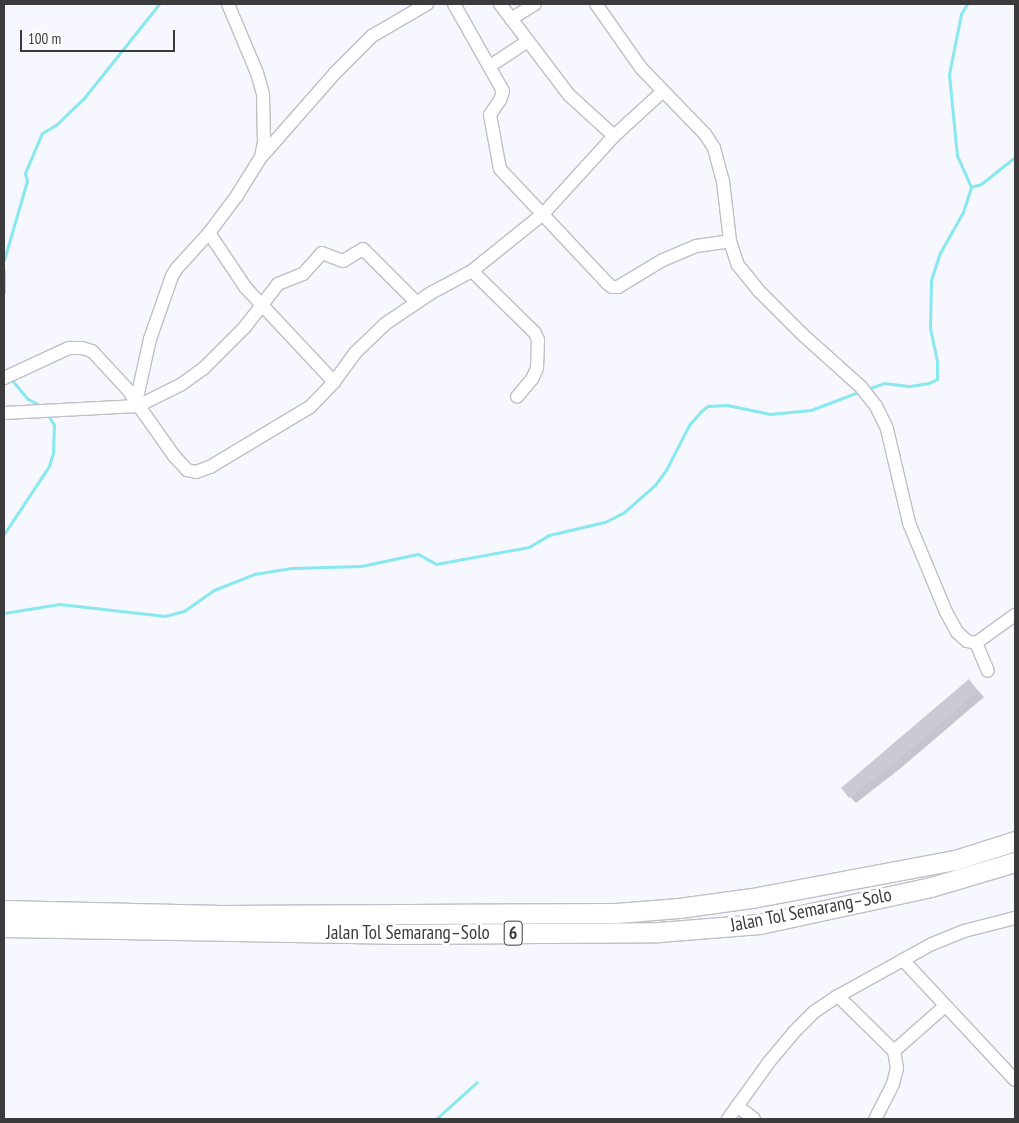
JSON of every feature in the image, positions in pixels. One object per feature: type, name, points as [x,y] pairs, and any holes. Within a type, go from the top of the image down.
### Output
[{"type":"highway","name":"Jalan Tol Semarang–Solo","points":[[4,910],[221,915],[616,913],[679,908],[752,898],[955,860],[1015,841]]},
{"type":"highway","name":"Jalan Tol Semarang–Solo","points":[[4,927],[392,934],[660,932],[760,924],[931,886],[1015,862]]},
{"type":"street","points":[[228,4],[257,72],[263,94],[264,142],[261,157]]},
{"type":"street","points":[[137,404],[150,339],[172,276],[177,268],[209,232],[261,157],[335,73],[372,36],[427,4]]},
{"type":"street","points":[[454,4],[503,91],[500,100],[490,113],[500,169],[612,287],[626,283],[664,260],[696,246],[730,241]]},
{"type":"street","points":[[500,4],[570,95],[614,136]]},
{"type":"street","points":[[511,19],[536,4]]},
{"type":"street","points":[[596,4],[641,68],[662,92],[705,134],[714,148],[723,181],[730,241],[738,265],[758,290],[802,334],[861,387],[876,406],[886,429],[909,522],[946,612],[957,632],[967,640],[976,643],[988,671]]},
{"type":"street","points":[[490,66],[528,41]]},
{"type":"street","points":[[4,378],[69,348],[82,348],[92,351],[129,391],[175,457],[187,470],[196,472],[210,467],[310,407],[334,382],[355,353],[385,324],[416,302],[472,271],[543,214],[614,136],[662,92]]},
{"type":"street","points":[[209,232],[246,288],[334,382]]},
{"type":"street","points":[[4,413],[137,404],[182,384],[203,369],[245,327],[278,284],[303,274],[322,253],[343,261],[362,248],[416,302]]},
{"type":"street","points":[[472,271],[535,333],[538,340],[537,368],[532,379],[517,397]]},
{"type":"street","points":[[976,643],[1015,615]]},
{"type":"street","points":[[728,1119],[764,1069],[804,1021],[838,996],[903,960],[964,931],[1015,918]]},
{"type":"street","points":[[903,960],[1015,1080]]},
{"type":"street","points":[[838,996],[894,1051],[897,1068],[893,1084],[875,1119]]},
{"type":"street","points":[[894,1051],[945,1006]]},
{"type":"street","points":[[737,1106],[754,1119]]},
{"type":"building","points":[[969,679],[978,691],[895,763],[849,798],[841,788]]},
{"type":"waterway","points":[[4,260],[27,181],[25,173],[42,133],[56,125],[84,98],[159,4]]},
{"type":"waterway","points":[[867,389],[884,383],[910,386],[929,383],[937,379],[937,361],[930,329],[931,280],[940,253],[963,212],[971,187],[957,156],[949,74],[961,14],[967,4]]},
{"type":"waterway","points":[[971,187],[981,184],[1015,157]]},
{"type":"waterway","points":[[4,271],[4,292]]},
{"type":"waterway","points":[[11,379],[28,399],[41,406]]},
{"type":"waterway","points":[[4,613],[59,604],[165,616],[184,611],[214,590],[254,574],[292,568],[361,566],[418,554],[436,564],[529,547],[549,535],[605,522],[623,513],[655,485],[666,470],[689,425],[708,406],[727,405],[770,414],[811,410],[861,391]]},
{"type":"waterway","points":[[4,534],[49,466],[53,453],[54,425],[48,415]]},
{"type":"waterway","points":[[436,1119],[477,1082]]}]
